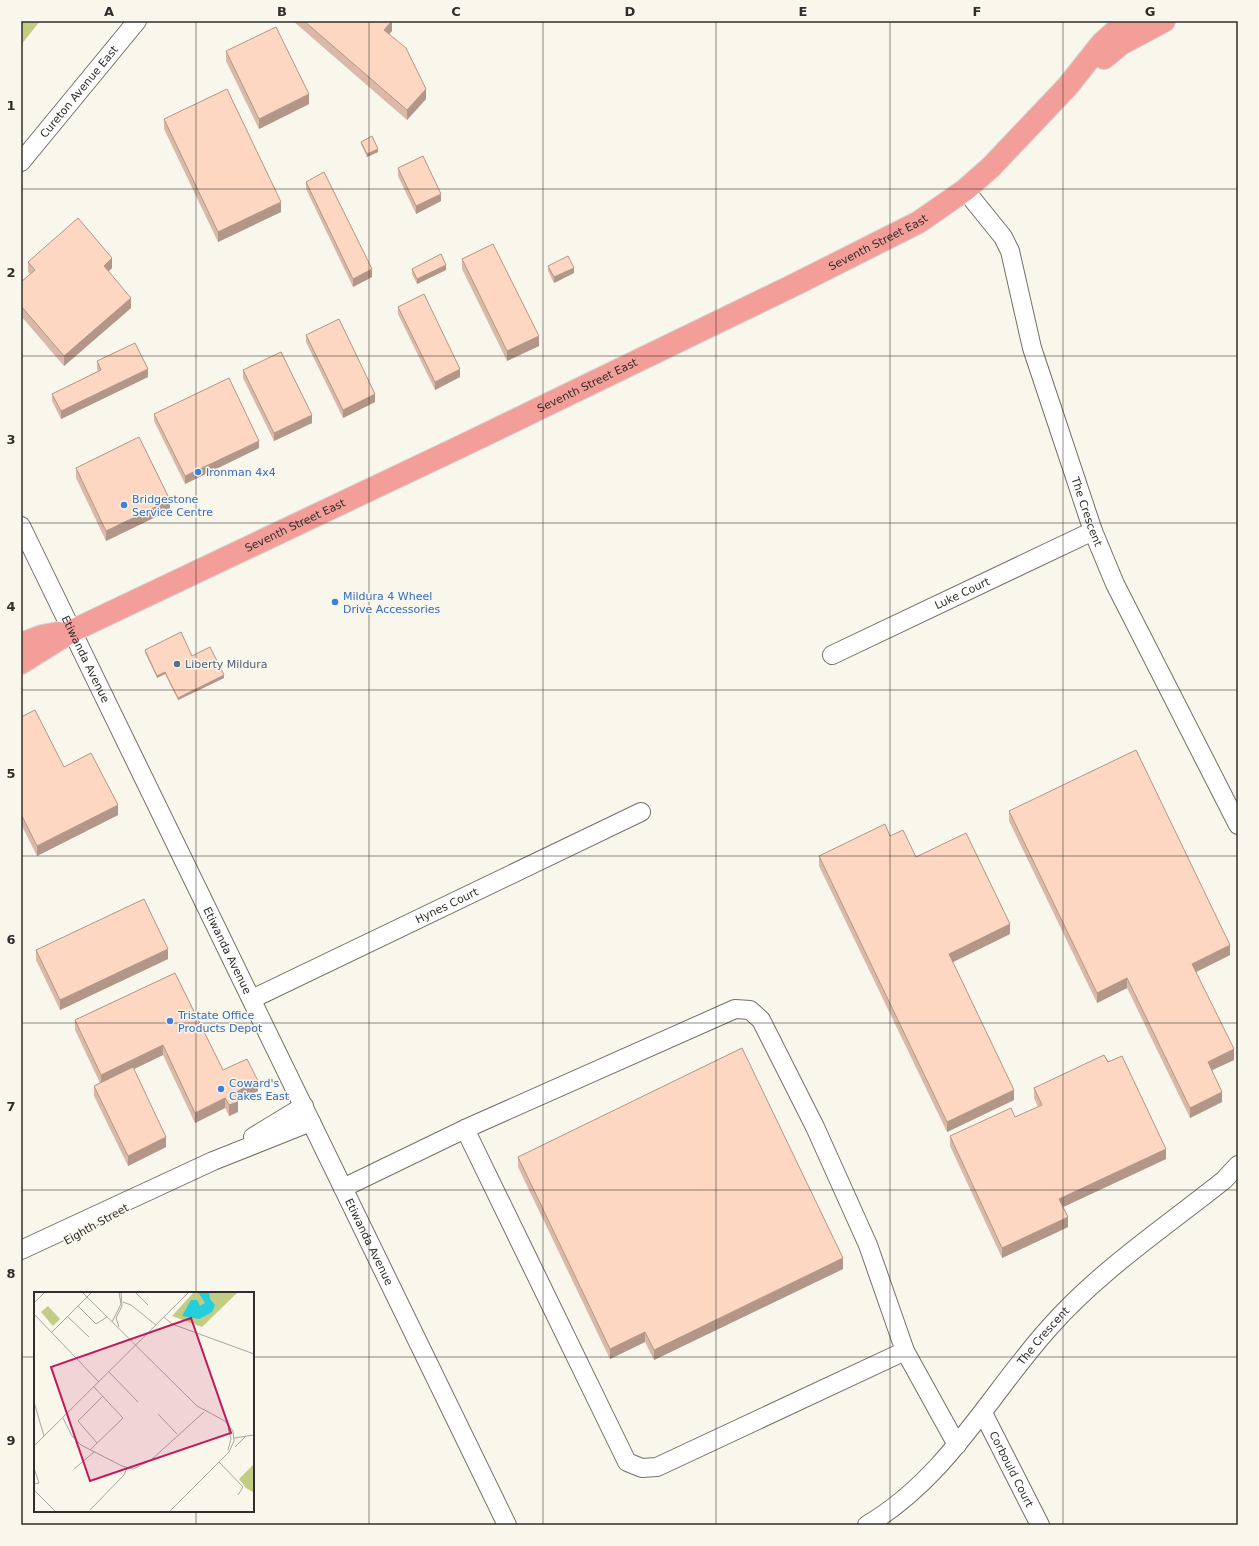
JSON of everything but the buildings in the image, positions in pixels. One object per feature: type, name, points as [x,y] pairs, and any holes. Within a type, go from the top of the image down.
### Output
[{"type":"main road","name":"Seventh Street East","points":[[72,631],[450,452],[873,246],[919,222],[965,190],[1025,133],[1067,87],[1102,43],[1127,21]]},
{"type":"main road","name":"Seventh Street East","points":[[1067,87],[1121,44],[1164,21]]},
{"type":"main road","points":[[21,644],[42,636],[72,631]]},
{"type":"main road","points":[[21,663],[72,631]]},
{"type":"street","name":"Cureton Avenue East","points":[[21,162],[137,21]]},
{"type":"street","name":"The Crescent","points":[[965,190],[1003,237],[1010,251],[1032,348],[1093,531],[1128,612],[1238,825]]},
{"type":"street","name":"Etiwanda Avenue","points":[[21,526],[507,1525]]},
{"type":"street","name":"Luke Court","points":[[832,655],[1093,531]]},
{"type":"street","name":"Hynes Court","points":[[252,999],[642,812]]},
{"type":"street","points":[[343,1188],[465,1129],[735,1009],[750,1010],[761,1020],[815,1127],[868,1245],[905,1351],[957,1445]]},
{"type":"street","name":"Eighth Street","points":[[213,1161],[304,1106]]},
{"type":"street","name":"Eighth Street","points":[[21,1250],[99,1212],[169,1182],[213,1161],[311,1122]]},
{"type":"street","points":[[465,1129],[627,1462],[642,1468],[657,1467],[905,1351]]},
{"type":"street","name":"The Crescent","points":[[867,1525],[906,1497],[943,1463],[984,1413],[1016,1368],[1049,1328],[1085,1291],[1124,1258],[1224,1180],[1238,1165]]},
{"type":"street","name":"Eighth Street","points":[[21,1263],[85,1232],[169,1182]]},
{"type":"street","name":"Corbould Court","points":[[984,1413],[1040,1525]]},
{"type":"green space","points":[[21,21],[40,21],[21,45]]},
{"type":"place","name":"Ironman 4x4","points":[[198,472]]},
{"type":"place","name":"Bridgestone Service Centre","points":[[124,505]]},
{"type":"place","name":"Mildura 4 Wheel Drive Accessories","points":[[335,602]]},
{"type":"place","name":"Liberty Mildura","points":[[177,664]]},
{"type":"place","name":"Tristate Office Products Depot","points":[[170,1021]]},
{"type":"place","name":"Coward's Cakes East","points":[[221,1089]]}]
